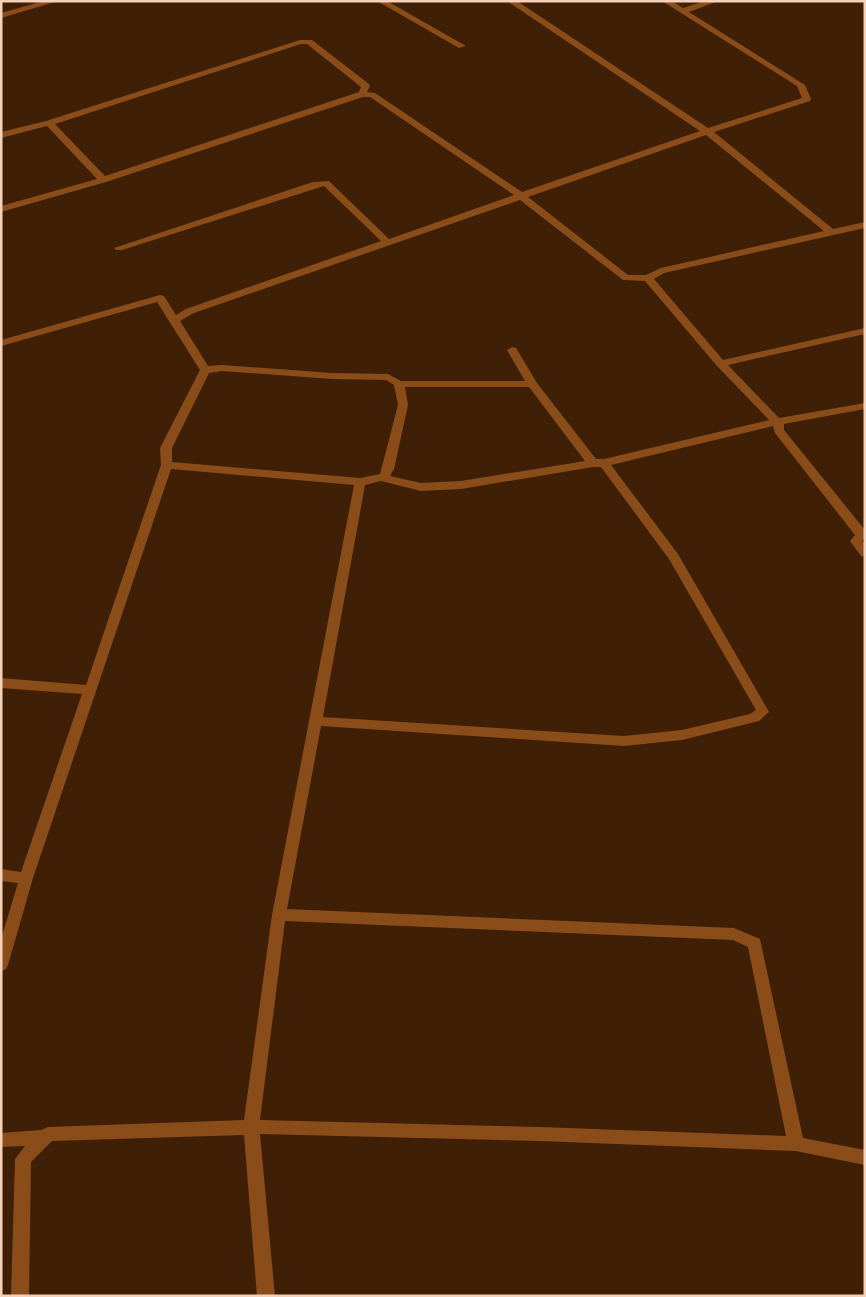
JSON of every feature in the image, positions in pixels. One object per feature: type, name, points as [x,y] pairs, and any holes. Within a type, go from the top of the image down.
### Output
[{"type":"street","points":[[1,16],[54,1]]},
{"type":"street","points":[[381,1],[462,46]]},
{"type":"street","points":[[511,1],[705,132],[720,140],[832,233]]},
{"type":"street","points":[[175,320],[190,311],[705,132],[807,99],[801,85],[666,1]]},
{"type":"street","points":[[682,11],[714,1]]},
{"type":"street","points":[[1,135],[48,122],[300,42],[309,42],[366,86],[362,94]]},
{"type":"street","points":[[1,209],[103,180],[362,94],[372,95],[521,196],[626,278],[648,278],[661,270],[865,225]]},
{"type":"street","points":[[48,122],[103,180]]},
{"type":"street","points":[[118,248],[316,184],[326,183],[388,243]]},
{"type":"street","points":[[648,278],[721,364],[778,423],[779,431],[863,534],[856,541],[865,553]]},
{"type":"street","points":[[1,343],[160,298],[205,370]]},
{"type":"street","points":[[721,364],[865,331]]},
{"type":"street","points":[[315,721],[624,741],[682,735],[754,718],[762,712],[754,694],[674,557],[599,463],[532,384],[512,350]]},
{"type":"street","points":[[205,370],[222,368],[332,376],[388,376],[399,384],[532,384]]},
{"type":"street","points":[[1,965],[26,878],[167,464],[166,448],[205,370]]},
{"type":"street","points":[[383,478],[388,469],[404,405],[399,384]]},
{"type":"street","points":[[167,464],[360,482],[383,478],[421,487],[461,485],[599,463],[778,423],[865,406]]},
{"type":"street","points":[[266,1296],[251,1127],[279,915],[360,482]]},
{"type":"street","points":[[1,683],[90,690]]},
{"type":"street","points":[[1,875],[26,878]]},
{"type":"street","points":[[279,915],[734,934],[755,943],[796,1144]]},
{"type":"street","points":[[20,1296],[23,1159],[48,1134],[251,1127],[540,1134],[796,1144],[865,1158]]},
{"type":"street","points":[[1,1140],[45,1137]]}]
